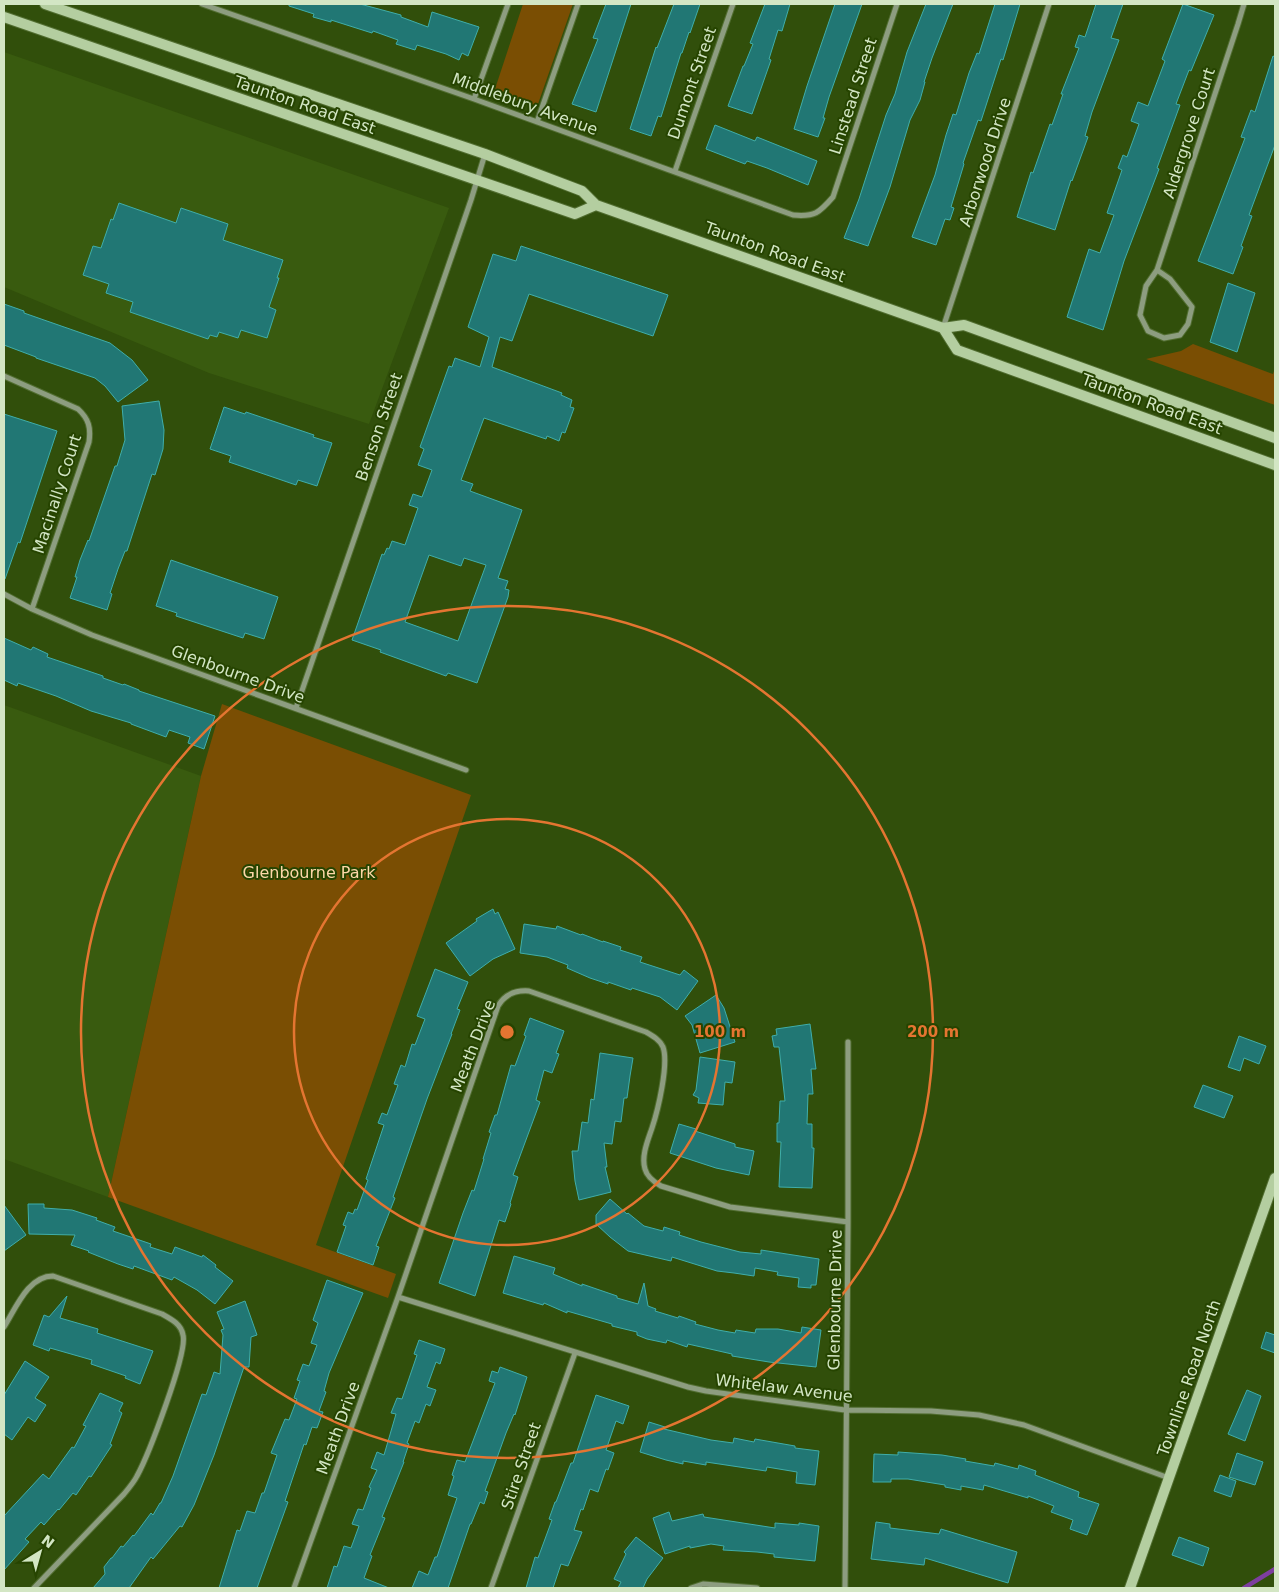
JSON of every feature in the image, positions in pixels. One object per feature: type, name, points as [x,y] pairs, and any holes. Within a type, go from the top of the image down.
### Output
[{"type":"main road","name":"Taunton Road East","points":[[45,4],[485,154],[582,191],[596,204],[943,328],[964,325],[1275,438]]},
{"type":"main road","name":"Taunton Road East","points":[[4,17],[575,214],[596,204]]},
{"type":"main road","name":"Taunton Road East","points":[[943,328],[957,350],[1275,465]]},
{"type":"main road","name":"Townline Road North","points":[[1130,1588],[1275,1178]]},
{"type":"street","name":"Middlebury Avenue","points":[[202,4],[474,99],[793,215],[809,216],[821,211],[833,197]]},
{"type":"street","points":[[474,99],[508,4]]},
{"type":"street","points":[[537,122],[578,4]]},
{"type":"street","name":"Dumont Street","points":[[675,171],[733,4]]},
{"type":"street","name":"Linstead Street","points":[[833,197],[897,4]]},
{"type":"street","name":"Arborwood Drive","points":[[943,328],[1049,4]]},
{"type":"street","name":"Aldergrove Court","points":[[1157,270],[1170,279],[1192,307],[1188,324],[1180,335],[1164,338],[1148,332],[1140,315],[1146,286],[1157,270],[1244,4]]},
{"type":"street","name":"Benson Street","points":[[296,708],[485,154]]},
{"type":"street","name":"Macinally Court","points":[[4,376],[78,409],[84,415],[90,428],[89,442],[32,609]]},
{"type":"street","name":"Glenbourne Drive","points":[[4,594],[32,609],[92,635],[466,770]]},
{"type":"street","name":"Meath Drive","points":[[294,1588],[398,1297],[498,1006],[506,996],[516,991],[529,991],[637,1029],[652,1035],[660,1043],[665,1054],[665,1061],[660,1097],[644,1162],[647,1173],[661,1186],[730,1207],[848,1222]]},
{"type":"street","name":"Glenbourne Drive","points":[[845,1588],[848,1042]]},
{"type":"street","points":[[4,1327],[30,1287],[40,1278],[54,1276],[171,1318],[181,1329],[184,1342],[163,1413],[136,1478],[124,1494],[34,1588]]},
{"type":"street","name":"Whitelaw Avenue","points":[[398,1297],[667,1382],[706,1391],[845,1410],[931,1410],[1001,1419],[1046,1432],[1170,1478]]},
{"type":"street","name":"Stire Street","points":[[491,1588],[574,1353]]},
{"type":"street","points":[[691,1588],[703,1584],[757,1588]]},
{"type":"shaded area","points":[[4,52],[449,208],[369,424],[209,373],[4,287]]},
{"type":"shaded area","points":[[4,705],[201,776],[108,1197],[4,1159]]},
{"type":"green space","points":[[523,4],[573,4],[538,104],[534,107],[494,92]]},
{"type":"green space","points":[[1193,344],[1273,374],[1275,368],[1275,405],[1146,359],[1181,351]]},
{"type":"green space","name":"Glenbourne Park","points":[[222,704],[471,795],[316,1245],[396,1274],[388,1298],[108,1197],[201,776]]},
{"type":"building","points":[[289,4],[360,4],[401,15],[401,17],[428,27],[432,12],[479,27],[468,56],[462,53],[459,60],[417,45],[415,50],[396,44],[398,40],[373,31],[372,33],[331,20],[331,22],[313,17],[314,14],[289,6]]},
{"type":"building","points":[[606,4],[631,4],[596,112],[572,104],[598,39],[593,38]]},
{"type":"building","points":[[674,4],[700,4],[681,53],[661,117],[658,116],[651,136],[630,129],[656,47]]},
{"type":"building","points":[[765,4],[790,4],[782,31],[778,30],[769,59],[771,60],[752,114],[728,106],[753,44],[750,43]]},
{"type":"building","points":[[835,4],[862,4],[829,97],[823,118],[825,118],[818,137],[794,129]]},
{"type":"building","points":[[926,4],[953,4],[932,58],[920,100],[910,120],[890,187],[868,246],[844,238],[895,94],[907,52]]},
{"type":"building","points":[[995,4],[1020,4],[1003,60],[1001,59],[981,121],[978,120],[963,163],[951,207],[954,208],[950,220],[945,219],[936,245],[912,237],[935,175],[953,114],[956,115],[969,73],[977,53],[979,54]]},
{"type":"building","points":[[1096,4],[1123,4],[1111,38],[1119,40],[1092,112],[1085,136],[1088,137],[1071,180],[1055,230],[1017,217],[1031,172],[1033,173],[1050,124],[1052,125],[1063,94],[1061,94],[1079,48],[1075,47],[1079,35],[1085,37]]},
{"type":"building","points":[[1183,4],[1214,15],[1176,104],[1180,105],[1157,168],[1159,169],[1124,261],[1103,330],[1067,317],[1089,249],[1100,253],[1114,215],[1107,213],[1122,170],[1118,168],[1123,155],[1127,157],[1139,124],[1131,121],[1138,102],[1148,106],[1165,61],[1162,59]]},
{"type":"building","points":[[1273,56],[1275,57],[1275,145],[1249,215],[1252,216],[1233,274],[1198,261],[1245,138],[1241,137],[1251,110],[1255,112]]},
{"type":"building","points":[[715,125],[755,141],[757,137],[817,161],[808,185],[767,168],[747,161],[745,164],[706,149]]},
{"type":"building","points":[[119,203],[176,223],[181,208],[228,224],[223,240],[283,260],[269,307],[276,310],[267,338],[241,330],[238,338],[219,332],[217,337],[210,335],[208,339],[130,312],[133,302],[106,293],[109,284],[83,275],[93,246],[101,248]]},
{"type":"building","points":[[521,246],[668,295],[653,336],[529,294],[512,341],[500,337],[492,367],[562,393],[561,395],[572,400],[570,407],[574,408],[565,433],[562,432],[559,441],[547,436],[546,439],[484,418],[461,480],[473,484],[470,491],[522,510],[498,578],[508,581],[505,589],[509,590],[508,597],[477,683],[448,673],[446,676],[352,640],[382,554],[384,555],[387,548],[389,549],[392,541],[405,545],[418,508],[409,505],[413,494],[422,497],[432,470],[418,465],[424,449],[420,447],[449,366],[452,367],[455,358],[480,367],[489,337],[468,327],[493,254],[516,261]],"holes":[[[429,555],[461,566],[464,558],[486,565],[458,641],[405,622]]]},
{"type":"building","points":[[1228,283],[1255,293],[1237,352],[1210,342]]},
{"type":"building","points":[[4,304],[24,311],[24,313],[110,343],[132,360],[148,380],[118,402],[105,386],[95,378],[4,345]]},
{"type":"building","points":[[159,401],[164,430],[163,449],[155,475],[152,474],[127,551],[125,551],[118,569],[110,593],[112,594],[107,610],[70,598],[80,560],[89,541],[125,440],[122,406]]},
{"type":"building","points":[[224,407],[245,414],[246,412],[332,443],[317,486],[298,480],[296,485],[229,462],[231,456],[210,449]]},
{"type":"building","points":[[4,414],[57,431],[20,543],[18,542],[5,579],[4,579]]},
{"type":"building","points":[[171,560],[278,597],[264,639],[245,633],[243,638],[176,616],[177,613],[156,606]]},
{"type":"building","points":[[4,638],[31,650],[33,647],[48,654],[47,657],[103,676],[103,678],[215,716],[204,749],[188,743],[190,737],[169,730],[166,737],[131,723],[91,711],[56,696],[18,683],[17,686],[4,680]]},
{"type":"building","points":[[493,909],[495,914],[498,912],[515,949],[493,959],[470,976],[446,943],[477,921],[476,919]]},
{"type":"building","points":[[524,924],[556,929],[557,926],[582,934],[621,947],[620,950],[642,957],[640,962],[680,975],[684,970],[698,981],[677,1010],[660,997],[590,978],[567,968],[568,965],[547,957],[520,953]]},
{"type":"building","points":[[435,969],[468,982],[457,1009],[460,1010],[452,1034],[393,1197],[395,1198],[376,1246],[379,1247],[373,1265],[337,1252],[346,1226],[343,1225],[348,1212],[353,1214],[355,1209],[357,1210],[368,1180],[366,1179],[384,1125],[378,1123],[382,1113],[387,1115],[398,1085],[394,1084],[401,1065],[405,1067],[412,1044],[415,1045],[425,1019],[417,1016]]},
{"type":"building","points":[[716,995],[724,1008],[735,1042],[700,1053],[692,1025],[685,1016]]},
{"type":"building","points":[[530,1018],[564,1031],[556,1053],[559,1054],[552,1073],[544,1070],[536,1100],[540,1102],[513,1175],[518,1177],[511,1204],[505,1222],[499,1220],[475,1296],[439,1283],[463,1213],[472,1190],[474,1191],[491,1133],[489,1132],[495,1115],[497,1115],[511,1065],[515,1066],[526,1036],[524,1035]]},
{"type":"building","points":[[810,1024],[816,1069],[811,1069],[813,1094],[808,1094],[807,1124],[812,1124],[812,1148],[814,1148],[812,1188],[779,1187],[781,1142],[777,1142],[777,1123],[779,1123],[780,1101],[785,1101],[779,1047],[774,1047],[772,1036],[777,1035],[776,1029]]},
{"type":"building","points":[[1239,1036],[1266,1046],[1259,1064],[1244,1058],[1240,1071],[1228,1067]]},
{"type":"building","points":[[600,1053],[633,1058],[621,1122],[615,1121],[612,1144],[604,1143],[607,1167],[605,1167],[611,1192],[579,1200],[572,1151],[578,1151],[582,1122],[588,1123],[591,1099],[594,1100]]},
{"type":"building","points":[[700,1057],[735,1062],[732,1083],[725,1082],[723,1105],[698,1103],[699,1098],[693,1095],[696,1090]]},
{"type":"building","points":[[1203,1085],[1233,1096],[1224,1118],[1194,1107]]},
{"type":"building","points":[[679,1124],[735,1144],[735,1147],[754,1151],[749,1175],[716,1168],[670,1153]]},
{"type":"building","points":[[610,1199],[644,1226],[663,1231],[664,1227],[680,1232],[679,1235],[740,1252],[761,1254],[761,1250],[819,1259],[816,1285],[811,1285],[811,1288],[798,1287],[799,1278],[777,1275],[778,1272],[755,1268],[754,1276],[717,1271],[672,1257],[671,1261],[628,1251],[596,1224],[596,1215]]},
{"type":"building","points":[[28,1204],[44,1204],[44,1208],[72,1210],[97,1218],[96,1220],[115,1227],[113,1231],[151,1244],[150,1247],[172,1254],[175,1247],[202,1257],[203,1255],[233,1281],[215,1304],[197,1290],[174,1277],[172,1280],[134,1266],[133,1269],[71,1245],[75,1235],[29,1234]]},
{"type":"building","points":[[4,1205],[26,1235],[4,1251]]},
{"type":"building","points":[[514,1256],[555,1268],[553,1274],[582,1286],[582,1284],[638,1304],[644,1283],[648,1306],[656,1309],[655,1311],[678,1318],[679,1316],[696,1322],[695,1324],[718,1330],[735,1333],[736,1330],[755,1333],[756,1329],[778,1329],[801,1333],[802,1327],[821,1330],[816,1367],[732,1356],[732,1354],[688,1344],[687,1347],[667,1340],[666,1343],[647,1339],[637,1335],[637,1332],[612,1326],[612,1324],[567,1311],[567,1313],[544,1303],[543,1305],[503,1293]]},
{"type":"building","points":[[327,1280],[363,1293],[329,1373],[324,1391],[326,1392],[319,1411],[323,1412],[317,1428],[312,1427],[306,1445],[304,1444],[285,1501],[288,1502],[257,1588],[219,1588],[237,1530],[240,1531],[247,1511],[255,1513],[262,1493],[264,1493],[277,1455],[271,1453],[285,1419],[289,1420],[297,1399],[294,1398],[300,1381],[297,1380],[303,1364],[309,1366],[317,1345],[311,1343],[318,1323],[313,1320]]},
{"type":"building","points":[[67,1296],[60,1318],[98,1329],[97,1333],[153,1351],[140,1384],[125,1378],[126,1376],[91,1364],[92,1360],[50,1348],[49,1351],[33,1345],[44,1315],[49,1317]]},
{"type":"building","points":[[245,1301],[257,1335],[251,1337],[249,1367],[244,1367],[214,1455],[194,1505],[182,1527],[180,1526],[153,1559],[151,1557],[129,1588],[93,1588],[105,1574],[104,1567],[111,1558],[121,1546],[123,1547],[134,1536],[161,1503],[173,1476],[202,1394],[206,1395],[214,1372],[220,1374],[223,1335],[221,1330],[224,1329],[217,1312]]},
{"type":"building","points":[[1266,1332],[1275,1335],[1275,1353],[1261,1348]]},
{"type":"building","points":[[419,1340],[445,1349],[440,1364],[436,1362],[427,1387],[436,1390],[430,1406],[426,1404],[419,1423],[415,1421],[407,1443],[409,1444],[404,1462],[382,1517],[385,1518],[370,1555],[372,1556],[364,1578],[389,1588],[327,1588],[334,1566],[337,1567],[344,1546],[351,1548],[359,1526],[352,1524],[358,1509],[363,1510],[371,1488],[369,1487],[377,1470],[371,1468],[377,1452],[384,1455],[396,1414],[391,1413],[397,1398],[402,1399],[417,1355],[414,1354]]},
{"type":"building","points":[[25,1361],[49,1377],[35,1398],[46,1405],[35,1422],[28,1417],[12,1440],[4,1434],[4,1395]]},
{"type":"building","points":[[500,1367],[527,1377],[515,1415],[506,1433],[485,1491],[488,1492],[484,1504],[480,1502],[470,1524],[448,1588],[412,1588],[419,1571],[428,1575],[435,1557],[437,1557],[457,1498],[448,1495],[454,1476],[452,1475],[457,1460],[465,1462],[495,1383],[489,1381],[492,1371],[498,1373]]},
{"type":"building","points":[[1247,1390],[1261,1396],[1245,1441],[1228,1434]]},
{"type":"building","points":[[100,1393],[123,1403],[119,1411],[122,1413],[110,1444],[112,1445],[91,1477],[89,1476],[76,1495],[73,1493],[44,1525],[41,1522],[25,1539],[29,1542],[4,1570],[4,1516],[43,1474],[49,1479],[72,1447],[74,1448],[86,1426],[83,1425]]},
{"type":"building","points":[[596,1395],[629,1406],[623,1424],[616,1421],[606,1450],[614,1453],[608,1470],[606,1469],[598,1492],[590,1489],[574,1530],[582,1532],[568,1566],[561,1564],[553,1588],[526,1588],[535,1557],[538,1558],[552,1520],[549,1519],[555,1502],[571,1463],[573,1463]]},
{"type":"building","points":[[649,1422],[665,1427],[664,1429],[711,1440],[733,1443],[734,1438],[754,1442],[755,1439],[819,1451],[815,1485],[796,1483],[797,1472],[767,1467],[766,1471],[706,1462],[706,1465],[683,1461],[683,1464],[640,1452]]},
{"type":"building","points":[[898,1452],[942,1455],[994,1466],[995,1463],[1018,1469],[1019,1465],[1036,1471],[1035,1475],[1079,1492],[1078,1497],[1099,1504],[1087,1535],[1070,1529],[1073,1520],[1051,1512],[1054,1506],[1028,1496],[1028,1498],[984,1485],[983,1490],[961,1486],[961,1490],[945,1487],[945,1485],[908,1479],[891,1479],[891,1482],[873,1482],[874,1454],[898,1455]]},
{"type":"building","points":[[1237,1453],[1263,1462],[1255,1485],[1229,1477]]},
{"type":"building","points":[[1220,1475],[1236,1481],[1231,1497],[1214,1491]]},
{"type":"building","points":[[669,1512],[672,1521],[703,1514],[704,1517],[775,1528],[775,1523],[799,1525],[799,1523],[819,1526],[815,1561],[774,1557],[774,1554],[723,1550],[724,1546],[711,1544],[690,1548],[690,1546],[665,1554],[653,1518]]},
{"type":"building","points":[[876,1522],[890,1524],[890,1528],[939,1534],[941,1529],[1017,1552],[1008,1583],[925,1558],[924,1565],[871,1559]]},
{"type":"building","points":[[636,1537],[663,1558],[647,1579],[643,1588],[618,1588],[621,1582],[614,1579],[626,1554],[624,1552]]},
{"type":"building","points":[[1179,1537],[1209,1548],[1203,1566],[1172,1555]]},
{"type":"waterway","points":[[1244,1588],[1275,1569]]}]
